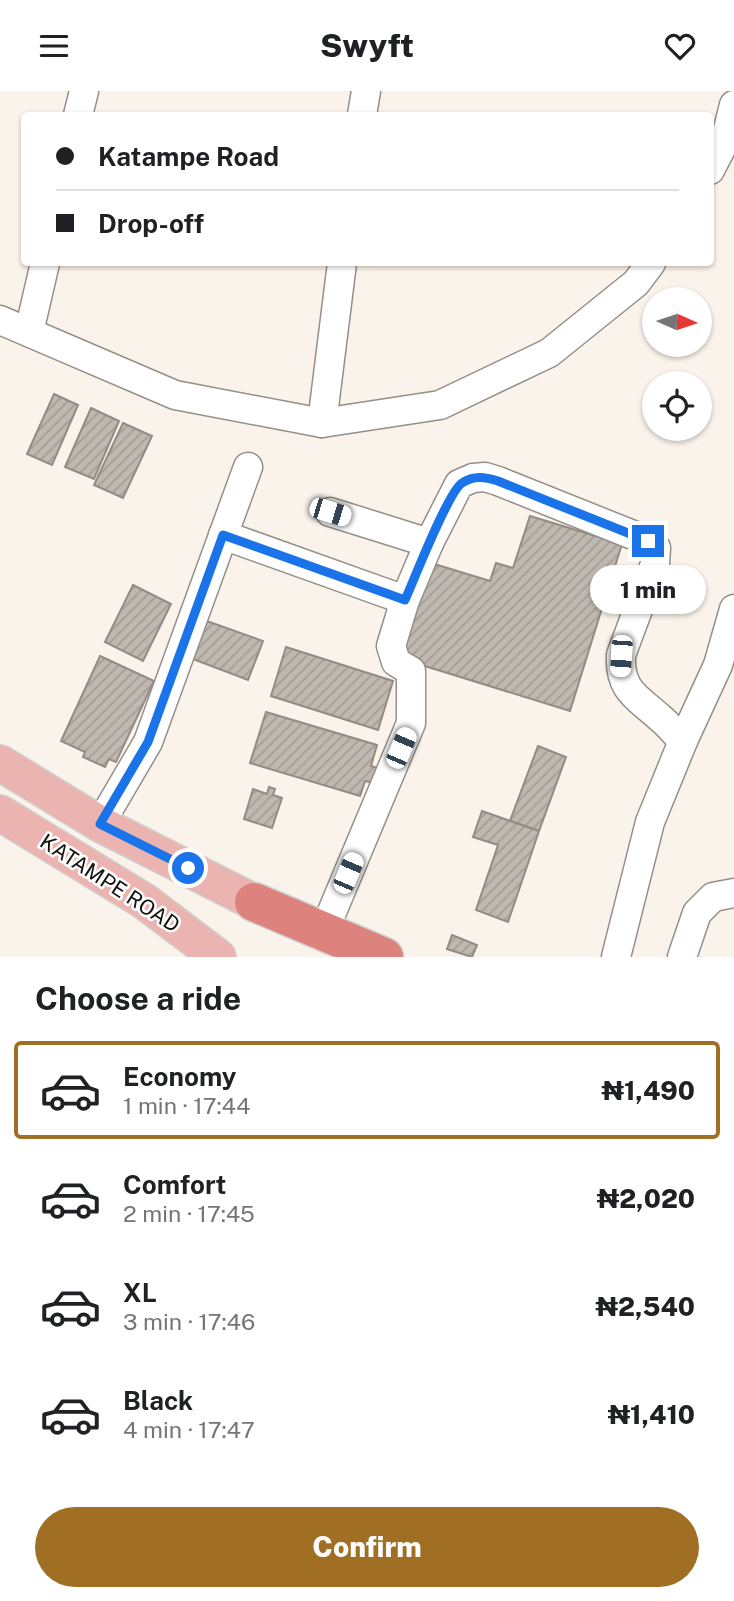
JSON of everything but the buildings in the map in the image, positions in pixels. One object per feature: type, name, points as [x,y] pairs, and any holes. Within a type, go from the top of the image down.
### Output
[{"type":"highway","points":[[254,902],[329,944],[384,957]]},
{"type":"main road","name":"KATAMPE ROAD","points":[[0,763],[100,824],[254,902]]},
{"type":"main road","name":"KATAMPE ROAD","points":[[0,813],[144,901],[218,957]]},
{"type":"street","points":[[79,112],[84,91]]},
{"type":"street","points":[[362,112],[366,91]]},
{"type":"street","points":[[714,162],[725,141],[734,106]]},
{"type":"street","points":[[29,332],[44,266]]},
{"type":"street","points":[[322,423],[342,266]]},
{"type":"street","points":[[0,320],[175,395],[322,423],[440,405],[549,353],[636,283],[649,266]]},
{"type":"street","points":[[100,824],[148,742],[248,467]]},
{"type":"street","points":[[329,944],[411,723],[411,671],[396,662],[391,646],[405,600],[429,543],[459,484],[473,478],[485,477],[648,541],[656,548],[655,564],[621,656],[620,670],[626,685],[641,704],[659,717],[683,741]]},
{"type":"street","points":[[330,512],[429,543]]},
{"type":"street","points":[[223,535],[405,600]]},
{"type":"street","points":[[616,957],[649,822],[718,665],[734,610]]},
{"type":"street","points":[[682,957],[697,913],[713,897],[734,893]]},
{"type":"route","points":[[188,868],[100,824],[148,742],[223,535],[405,600],[429,543],[459,484],[473,478],[485,477],[498,481],[648,541]]}]
